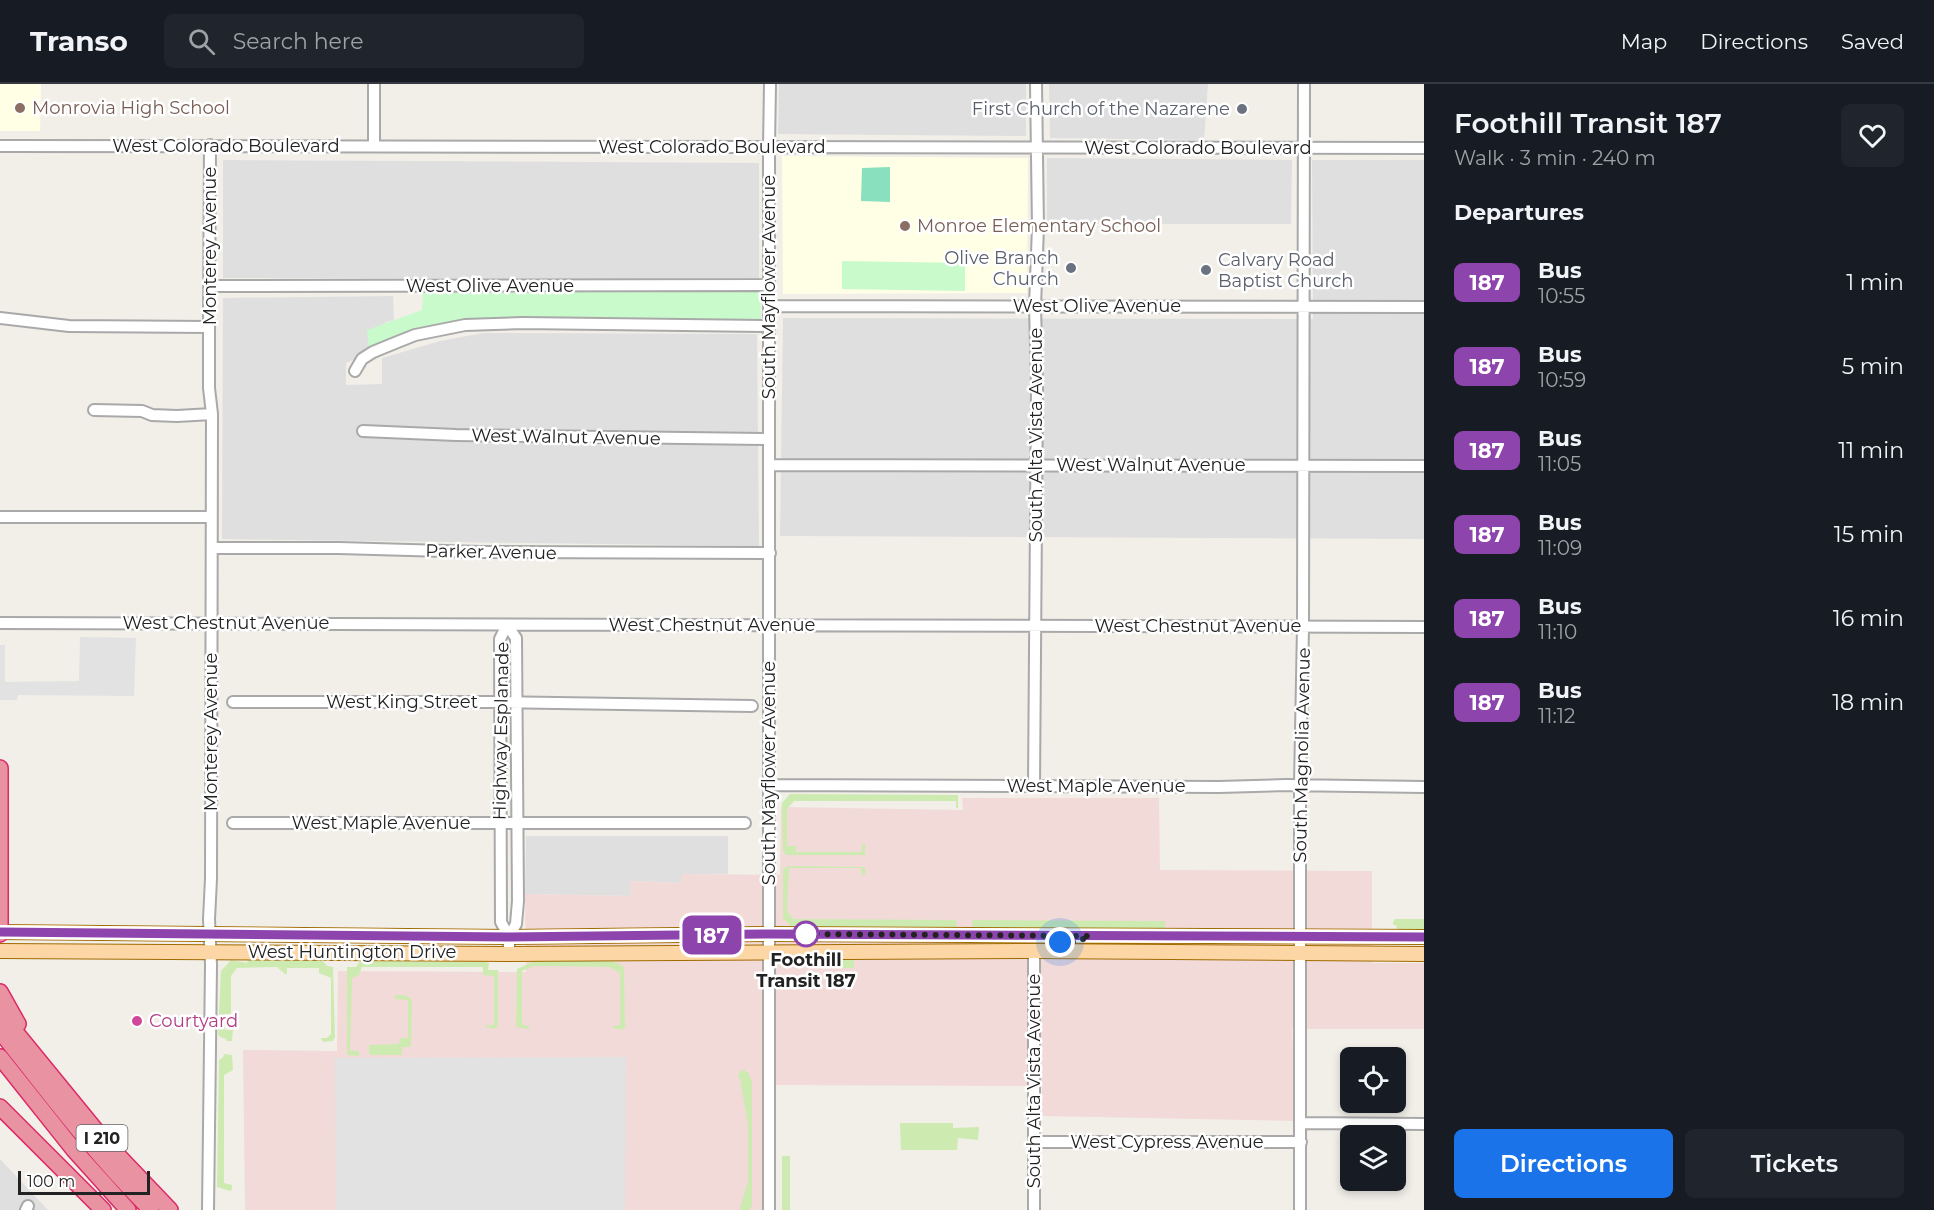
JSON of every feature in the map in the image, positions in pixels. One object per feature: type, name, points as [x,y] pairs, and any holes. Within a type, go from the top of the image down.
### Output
[{"type":"highway","points":[[0,768],[0,933]]},
{"type":"highway","points":[[0,992],[39,1061]]},
{"type":"highway","name":"I 210","points":[[0,1013],[107,1144],[170,1210]]},
{"type":"highway","points":[[0,1031],[96,1152],[151,1210]]},
{"type":"highway","points":[[0,1044],[110,1179],[140,1210]]},
{"type":"highway","name":"I 210","points":[[0,1057],[74,1150],[128,1210]]},
{"type":"highway","points":[[0,1062],[18,1081]]},
{"type":"highway","points":[[0,1107],[102,1210]]},
{"type":"main road","name":"West Huntington Drive","points":[[0,933],[509,937],[770,934],[1424,937]]},
{"type":"main road","points":[[934,951],[940,944],[973,944],[983,942],[991,936]]},
{"type":"main road","points":[[1034,951],[1044,942],[1076,942],[1090,936]]},
{"type":"main road","name":"West Huntington Drive","points":[[0,951],[508,954],[1034,951],[1424,954]]},
{"type":"street","points":[[374,84],[374,146]]},
{"type":"street","name":"South Mayflower Avenue","points":[[769,1210],[770,84]]},
{"type":"street","name":"South Alta Vista Avenue","points":[[1034,786],[1037,386],[1035,306],[1038,227],[1036,84]]},
{"type":"street","name":"South Magnolia Avenue","points":[[1300,1210],[1300,785],[1304,627],[1304,84]]},
{"type":"street","name":"Monterey Avenue","points":[[208,1210],[211,951],[209,934],[212,879],[210,145]]},
{"type":"street","name":"West Colorado Boulevard","points":[[0,146],[1424,148]]},
{"type":"street","name":"West Olive Avenue","points":[[210,286],[769,285]]},
{"type":"street","name":"West Olive Avenue","points":[[770,306],[1424,307]]},
{"type":"street","points":[[0,318],[69,326],[209,327]]},
{"type":"street","name":"West Olive Avenue","points":[[355,371],[362,359],[394,343],[415,335],[465,325],[522,323],[770,326]]},
{"type":"street","points":[[94,410],[142,411],[153,415],[212,414]]},
{"type":"street","name":"West Walnut Avenue","points":[[363,431],[456,435],[770,439]]},
{"type":"street","name":"West Walnut Avenue","points":[[769,465],[1424,466]]},
{"type":"street","points":[[0,517],[211,517]]},
{"type":"street","name":"Parker Avenue","points":[[212,548],[770,553]]},
{"type":"street","name":"West Chestnut Avenue","points":[[0,623],[1424,627]]},
{"type":"street","name":"Highway Esplanade","points":[[508,954],[509,937],[516,924],[518,901],[516,638],[507,625],[500,639],[499,822],[501,922],[509,937]]},
{"type":"street","name":"West King Street","points":[[233,702],[517,702],[752,706]]},
{"type":"street","name":"West Maple Avenue","points":[[768,786],[779,784],[1424,787]]},
{"type":"street","name":"West Maple Avenue","points":[[233,823],[745,823]]},
{"type":"street","name":"South Alta Vista Avenue","points":[[1034,951],[1034,1210]]},
{"type":"street","points":[[1301,1123],[1424,1124]]},
{"type":"street","name":"West Cypress Avenue","points":[[1034,1142],[1301,1142]]},
{"type":"shaded area","name":"Monrovia High School","points":[[0,84],[41,84],[40,131],[0,131]]},
{"type":"shaded area","points":[[779,84],[1026,84],[1026,136],[778,134]]},
{"type":"shaded area","points":[[1049,84],[1208,84],[1204,140],[1050,138]]},
{"type":"shaded area","name":"Monroe Elementary School","points":[[782,156],[1028,158],[1027,293],[783,294]]},
{"type":"shaded area","points":[[1047,158],[1292,160],[1291,224],[1047,224]]},
{"type":"shaded area","points":[[223,160],[759,163],[759,279],[223,278]]},
{"type":"shaded area","points":[[1312,160],[1424,160],[1424,539],[780,536],[783,318],[1313,319]]},
{"type":"shaded area","points":[[393,296],[394,320],[386,322],[369,353],[346,363],[346,385],[382,384],[382,358],[440,341],[483,333],[757,334],[759,546],[222,539],[223,298]]},
{"type":"shaded area","points":[[80,637],[136,638],[134,696],[18,695],[17,700],[0,700],[0,645],[5,645],[5,682],[79,681]]},
{"type":"shaded area","points":[[962,798],[1159,798],[1160,870],[1372,871],[1372,963],[1424,963],[1424,1029],[1292,1029],[1297,1121],[1042,1116],[1042,1086],[763,1085],[762,1210],[245,1210],[243,1050],[337,1051],[338,971],[526,972],[525,894],[630,896],[631,881],[681,883],[682,874],[780,875],[781,807],[963,810]]},
{"type":"shaded area","points":[[526,836],[728,836],[728,874],[682,874],[682,883],[631,881],[630,896],[525,894]]},
{"type":"shaded area","points":[[626,1057],[625,1210],[336,1209],[335,1058]]},
{"type":"shaded area","points":[[0,1159],[48,1210],[0,1210]]},
{"type":"green space","points":[[890,167],[890,202],[861,201],[862,168]]},
{"type":"green space","points":[[842,261],[965,263],[965,291],[842,289]]},
{"type":"green space","points":[[423,292],[760,292],[761,320],[465,324],[369,353],[367,330],[422,310]]},
{"type":"green space","points":[[790,794],[958,795],[958,808],[956,808],[956,801],[794,801],[787,809],[787,846],[796,846],[796,852],[862,852],[862,844],[865,844],[865,855],[786,855],[783,850],[782,803]]},
{"type":"green space","points":[[788,866],[865,867],[865,875],[862,875],[861,868],[789,868],[787,911],[793,919],[956,920],[957,926],[955,928],[792,928],[783,918],[783,870]]},
{"type":"green space","points":[[1395,919],[1424,919],[1424,929],[1397,929],[1396,925],[1393,925]]},
{"type":"green space","points":[[972,920],[1165,921],[1165,928],[974,928]]},
{"type":"green space","points":[[231,960],[247,963],[248,960],[323,961],[327,966],[333,967],[335,1037],[333,1041],[323,1042],[321,1038],[327,1038],[331,1034],[331,978],[319,973],[319,968],[287,968],[287,974],[285,974],[277,967],[237,968],[231,976],[231,1014],[225,1014],[225,1030],[233,1030],[232,1041],[220,1037],[218,1034],[221,971]]},
{"type":"green space","points":[[815,960],[854,960],[854,968],[815,968]]},
{"type":"green space","points":[[360,961],[489,963],[488,970],[498,970],[498,1026],[494,1029],[486,1027],[486,1025],[494,1025],[494,976],[483,975],[483,967],[362,967],[359,975],[352,978],[350,1051],[359,1051],[359,1056],[347,1055],[347,967],[356,967]]},
{"type":"green space","points":[[534,961],[613,961],[624,967],[625,1027],[623,1030],[613,1028],[613,1026],[620,1025],[620,973],[609,967],[534,966],[522,971],[522,1025],[530,1026],[528,1029],[516,1027],[517,969]]},
{"type":"green space","points":[[395,995],[407,996],[412,1001],[411,1047],[402,1047],[402,1055],[371,1055],[369,1045],[399,1044],[400,1038],[408,1038],[408,1000],[395,999]]},
{"type":"green space","points":[[224,1054],[232,1055],[233,1070],[224,1075],[224,1183],[232,1185],[230,1191],[217,1187],[219,1060]]},
{"type":"green space","points":[[745,1069],[752,1081],[752,1206],[749,1210],[741,1210],[748,1181],[748,1126],[738,1076],[740,1071]]},
{"type":"green space","points":[[900,1123],[953,1123],[953,1128],[979,1127],[978,1140],[958,1138],[957,1150],[901,1150]]},
{"type":"green space","points":[[782,1156],[790,1156],[790,1210],[782,1210]]},
{"type":"bus line","name":"187","points":[[0,932],[509,937],[770,934],[1424,937]]},
{"type":"place","name":"Monrovia High School","points":[[20,108]]},
{"type":"place","name":"First Church of the Nazarene","points":[[1242,109]]},
{"type":"place","name":"Monroe Elementary School","points":[[905,226]]},
{"type":"place","name":"Olive Branch Church","points":[[1071,268]]},
{"type":"place","name":"Calvary Road Baptist Church","points":[[1206,270]]},
{"type":"place","name":"Foothill Transit 187","points":[[806,934]]},
{"type":"place","name":"Courtyard","points":[[137,1021]]},
{"type":"route","points":[[806,934],[1090,936],[1076,942],[1060,942]]}]
